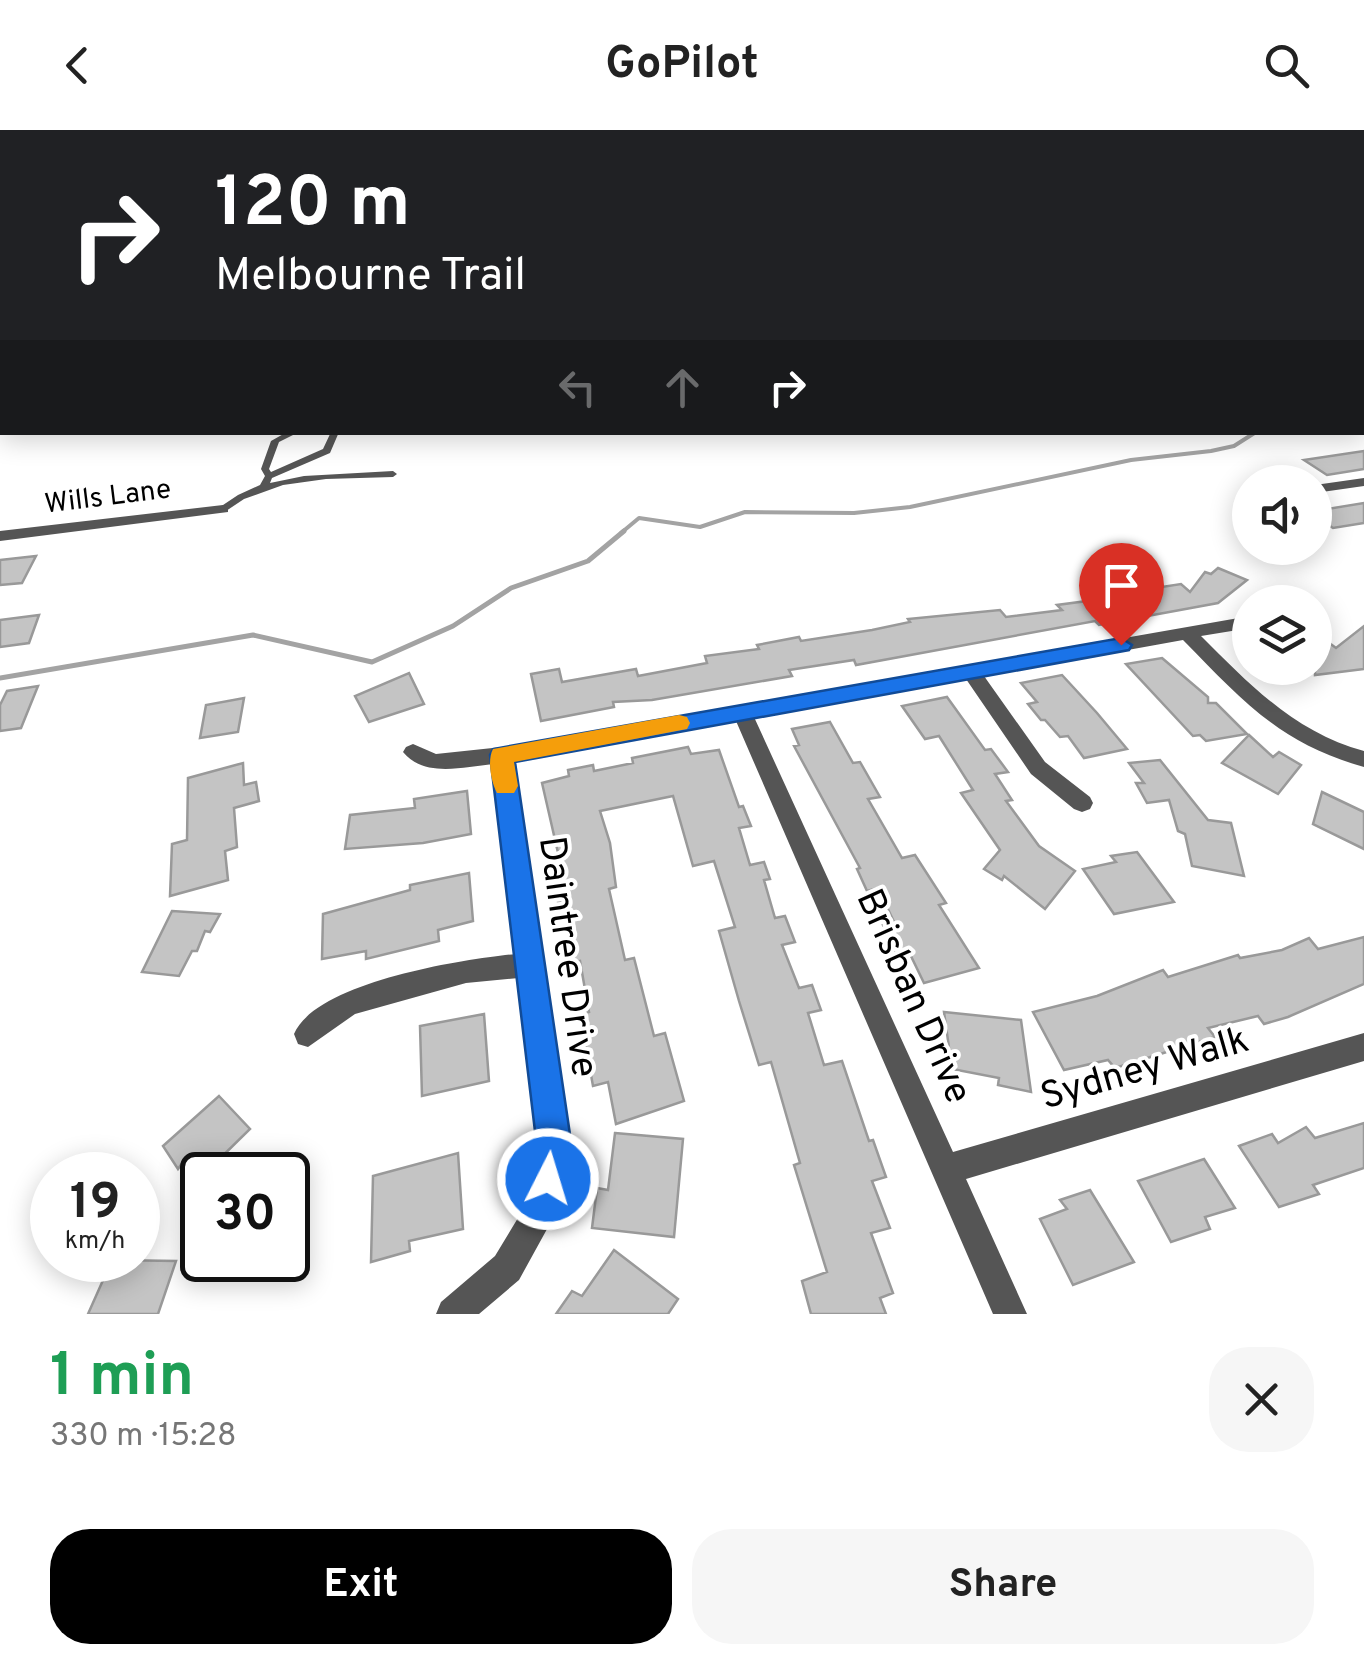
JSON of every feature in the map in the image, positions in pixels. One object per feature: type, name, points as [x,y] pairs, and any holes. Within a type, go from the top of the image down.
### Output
[{"type":"street","points":[[1332,486],[1364,482]]},
{"type":"street","name":"Wills Lane","points":[[0,536],[223,509]]},
{"type":"street","points":[[413,752],[434,762],[502,755],[1232,625]]},
{"type":"street","points":[[1188,634],[1273,718],[1306,740],[1342,756],[1364,760]]},
{"type":"street","points":[[970,670],[1038,768],[1082,803]]},
{"type":"street","name":"Brisban Drive","points":[[742,712],[1010,1314]]},
{"type":"street","name":"Daintree Drive","points":[[453,1314],[507,1268],[541,1210],[554,1148],[502,755]]},
{"type":"street","points":[[308,1034],[348,1003],[466,971],[529,965]]},
{"type":"street","name":"Sydney Walk","points":[[948,1169],[1364,1047]]},
{"type":"lane","points":[[267,480],[265,469],[275,441],[288,435]]},
{"type":"lane","points":[[223,509],[241,494],[327,451],[334,435]]},
{"type":"lane","points":[[267,480],[393,474]]},
{"type":"building","points":[[1364,451],[1364,469],[1332,474],[1332,465],[1312,465],[1304,460]]},
{"type":"building","points":[[1364,503],[1364,523],[1333,528],[1332,508]]},
{"type":"building","points":[[36,556],[22,583],[0,585],[0,560]]},
{"type":"building","points":[[1218,568],[1247,580],[1232,585],[1232,592],[1218,603],[1099,625],[1095,621],[856,665],[854,660],[789,670],[792,676],[652,700],[613,702],[614,707],[541,721],[531,674],[559,669],[562,682],[636,669],[638,676],[707,663],[705,656],[759,649],[757,645],[872,630],[910,622],[908,619],[1000,610],[1006,617],[1062,610],[1057,605],[1102,599],[1097,593],[1133,588],[1136,591],[1181,584],[1190,592],[1205,572],[1211,574]]},
{"type":"building","points":[[39,615],[29,643],[0,647],[0,620]]},
{"type":"building","points":[[1364,626],[1364,669],[1332,673],[1332,645],[1336,648]]},
{"type":"building","points":[[1162,658],[1247,734],[1206,741],[1200,735],[1193,736],[1126,664]]},
{"type":"building","points":[[409,673],[424,704],[369,722],[355,696]]},
{"type":"building","points":[[1062,675],[1127,749],[1084,758],[1068,736],[1060,737],[1041,720],[1028,704],[1037,702],[1021,683]]},
{"type":"building","points":[[38,686],[21,728],[0,731],[0,705],[7,691]]},
{"type":"building","points":[[947,697],[985,750],[991,749],[1008,772],[995,774],[1012,800],[1006,801],[1039,846],[1075,871],[1045,909],[1004,876],[1002,880],[984,869],[1000,850],[961,793],[973,790],[939,736],[925,739],[902,706]]},
{"type":"building","points":[[244,698],[238,732],[200,738],[206,705]]},
{"type":"building","points":[[830,722],[853,763],[860,762],[880,797],[868,799],[902,858],[915,855],[946,903],[939,905],[979,968],[924,983],[908,950],[894,953],[883,925],[894,922],[878,888],[867,891],[857,869],[860,868],[794,746],[799,745],[792,729]]},
{"type":"building","points":[[1249,735],[1273,757],[1279,752],[1301,765],[1278,794],[1222,763]]},
{"type":"building","points":[[688,747],[691,754],[719,750],[739,807],[743,806],[751,826],[739,828],[750,865],[764,862],[770,879],[764,880],[775,918],[785,916],[795,942],[782,945],[799,988],[812,985],[821,1010],[808,1013],[824,1065],[842,1061],[869,1141],[873,1140],[886,1177],[872,1181],[890,1228],[871,1233],[893,1293],[880,1298],[886,1314],[811,1314],[802,1281],[827,1272],[794,1165],[800,1163],[771,1062],[759,1065],[719,931],[735,927],[714,861],[693,866],[673,796],[600,811],[610,843],[616,887],[609,889],[625,960],[634,958],[654,1036],[665,1033],[684,1101],[616,1124],[608,1082],[593,1086],[580,1014],[589,1012],[580,961],[574,962],[564,900],[558,902],[555,880],[564,879],[542,783],[569,776],[568,770],[593,765],[594,771],[633,763],[632,758]]},
{"type":"building","points":[[1160,760],[1208,820],[1231,823],[1244,876],[1192,866],[1185,834],[1178,831],[1169,800],[1147,803],[1136,783],[1144,783],[1129,763]]},
{"type":"building","points":[[243,763],[244,785],[256,782],[259,801],[234,808],[237,847],[225,851],[228,880],[170,896],[172,844],[187,840],[188,778]]},
{"type":"building","points":[[467,791],[471,834],[423,843],[345,849],[350,815],[415,808],[414,799]]},
{"type":"building","points":[[1322,792],[1364,812],[1364,849],[1313,824]]},
{"type":"building","points":[[1137,852],[1174,902],[1114,914],[1083,869],[1116,862],[1111,856]]},
{"type":"building","points":[[469,873],[473,921],[438,930],[439,941],[366,959],[366,951],[322,959],[323,914],[410,890],[410,885]]},
{"type":"building","points":[[172,911],[220,914],[210,932],[205,931],[197,951],[192,951],[179,976],[142,972]]},
{"type":"building","points":[[1364,937],[1364,984],[1264,1024],[1258,1016],[1208,1028],[1215,1037],[1115,1068],[1108,1060],[1064,1070],[1033,1012],[1097,996],[1163,970],[1168,977],[1238,955],[1240,958],[1282,950],[1309,938],[1318,949]]},
{"type":"building","points":[[944,1012],[1021,1020],[1031,1092],[998,1085],[999,1078],[952,1069]]},
{"type":"building","points":[[484,1014],[489,1081],[422,1096],[420,1026]]},
{"type":"building","points":[[219,1096],[250,1129],[227,1152],[180,1152],[178,1169],[163,1146]]},
{"type":"building","points":[[1364,1123],[1364,1168],[1313,1185],[1319,1194],[1279,1207],[1239,1146],[1272,1134],[1278,1143],[1306,1127],[1315,1138]]},
{"type":"building","points":[[615,1133],[683,1139],[674,1237],[592,1228],[597,1188],[608,1190]]},
{"type":"building","points":[[458,1153],[463,1229],[409,1241],[410,1251],[371,1262],[373,1176]]},
{"type":"building","points":[[1204,1159],[1235,1208],[1205,1217],[1210,1229],[1171,1242],[1138,1181]]},
{"type":"building","points":[[1090,1190],[1134,1262],[1073,1285],[1040,1219],[1067,1209],[1060,1200]]},
{"type":"building","points":[[614,1250],[678,1299],[668,1314],[556,1314],[572,1291],[582,1296]]},
{"type":"building","points":[[160,1261],[176,1261],[158,1314],[88,1314],[102,1282],[160,1282]]},
{"type":"waterway","points":[[621,533],[639,518],[700,527],[745,512],[854,513],[910,507],[1131,460],[1211,451],[1234,446],[1251,435]]},
{"type":"waterway","points":[[0,678],[253,635],[372,662],[453,626],[511,588],[588,561],[624,531]]},
{"type":"slow traffic","points":[[506,786],[502,755],[679,723]]},
{"type":"route","points":[[548,1179],[554,1148],[502,755],[1121,645]]}]
